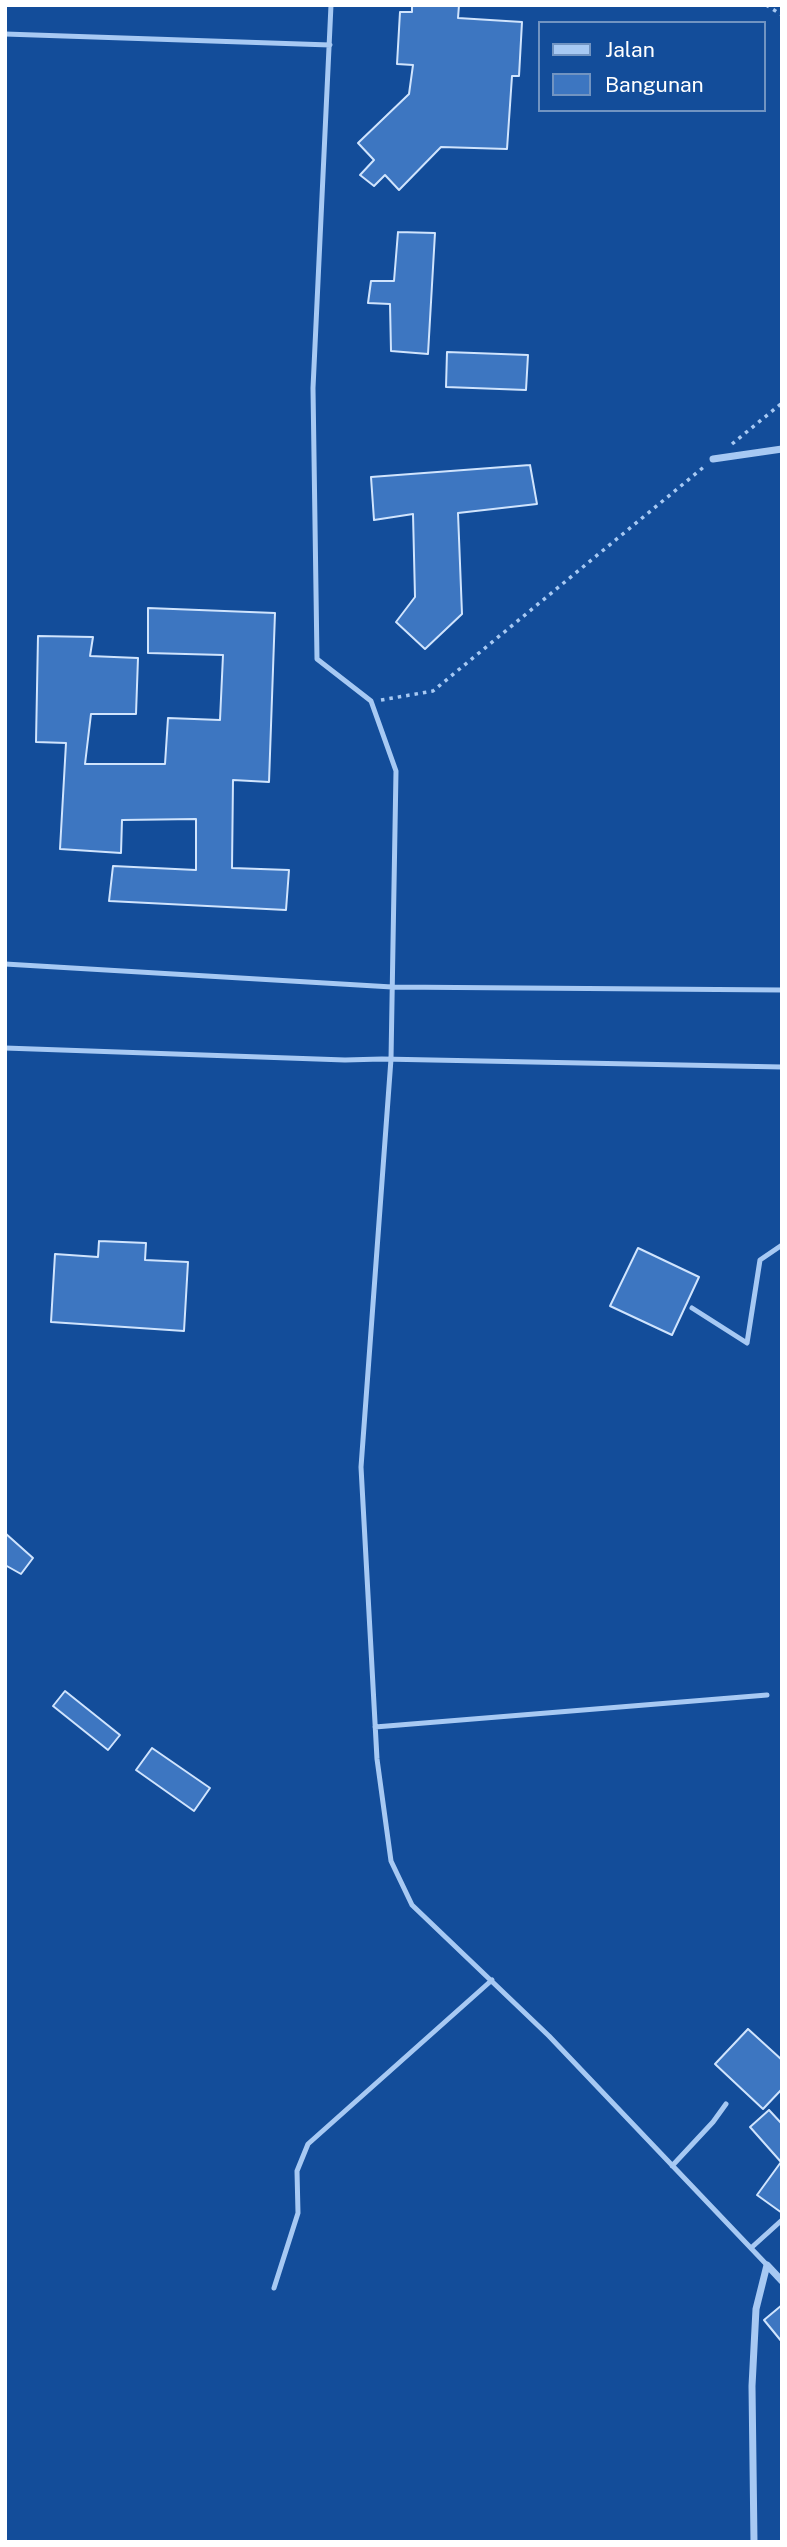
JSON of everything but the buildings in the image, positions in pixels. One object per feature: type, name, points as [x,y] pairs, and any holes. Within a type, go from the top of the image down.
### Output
[{"type":"street","points":[[713,459],[782,449]]},
{"type":"street","points":[[766,2265],[782,2281]]},
{"type":"street","points":[[754,2542],[753,2351],[756,2309],[766,2265]]},
{"type":"lane","points":[[331,5],[313,388],[317,659],[370,701],[397,771],[391,1059],[361,1467],[377,1759],[391,1861],[412,1905],[549,2036],[766,2265]]},
{"type":"lane","points":[[5,34],[330,45]]},
{"type":"lane","points":[[5,964],[392,987],[782,990]]},
{"type":"lane","points":[[5,1048],[345,1060],[782,1067]]},
{"type":"lane","points":[[692,1308],[747,1343],[760,1260],[782,1245]]},
{"type":"lane","points":[[375,1727],[766,1695]]},
{"type":"lane","points":[[274,2288],[298,2213],[297,2171],[308,2144],[492,1980]]},
{"type":"lane","points":[[672,2166],[726,2104]]},
{"type":"lane","points":[[751,2248],[782,2220]]},
{"type":"path","points":[[766,5],[782,15]]},
{"type":"path","points":[[370,701],[433,691],[782,402]]}]
